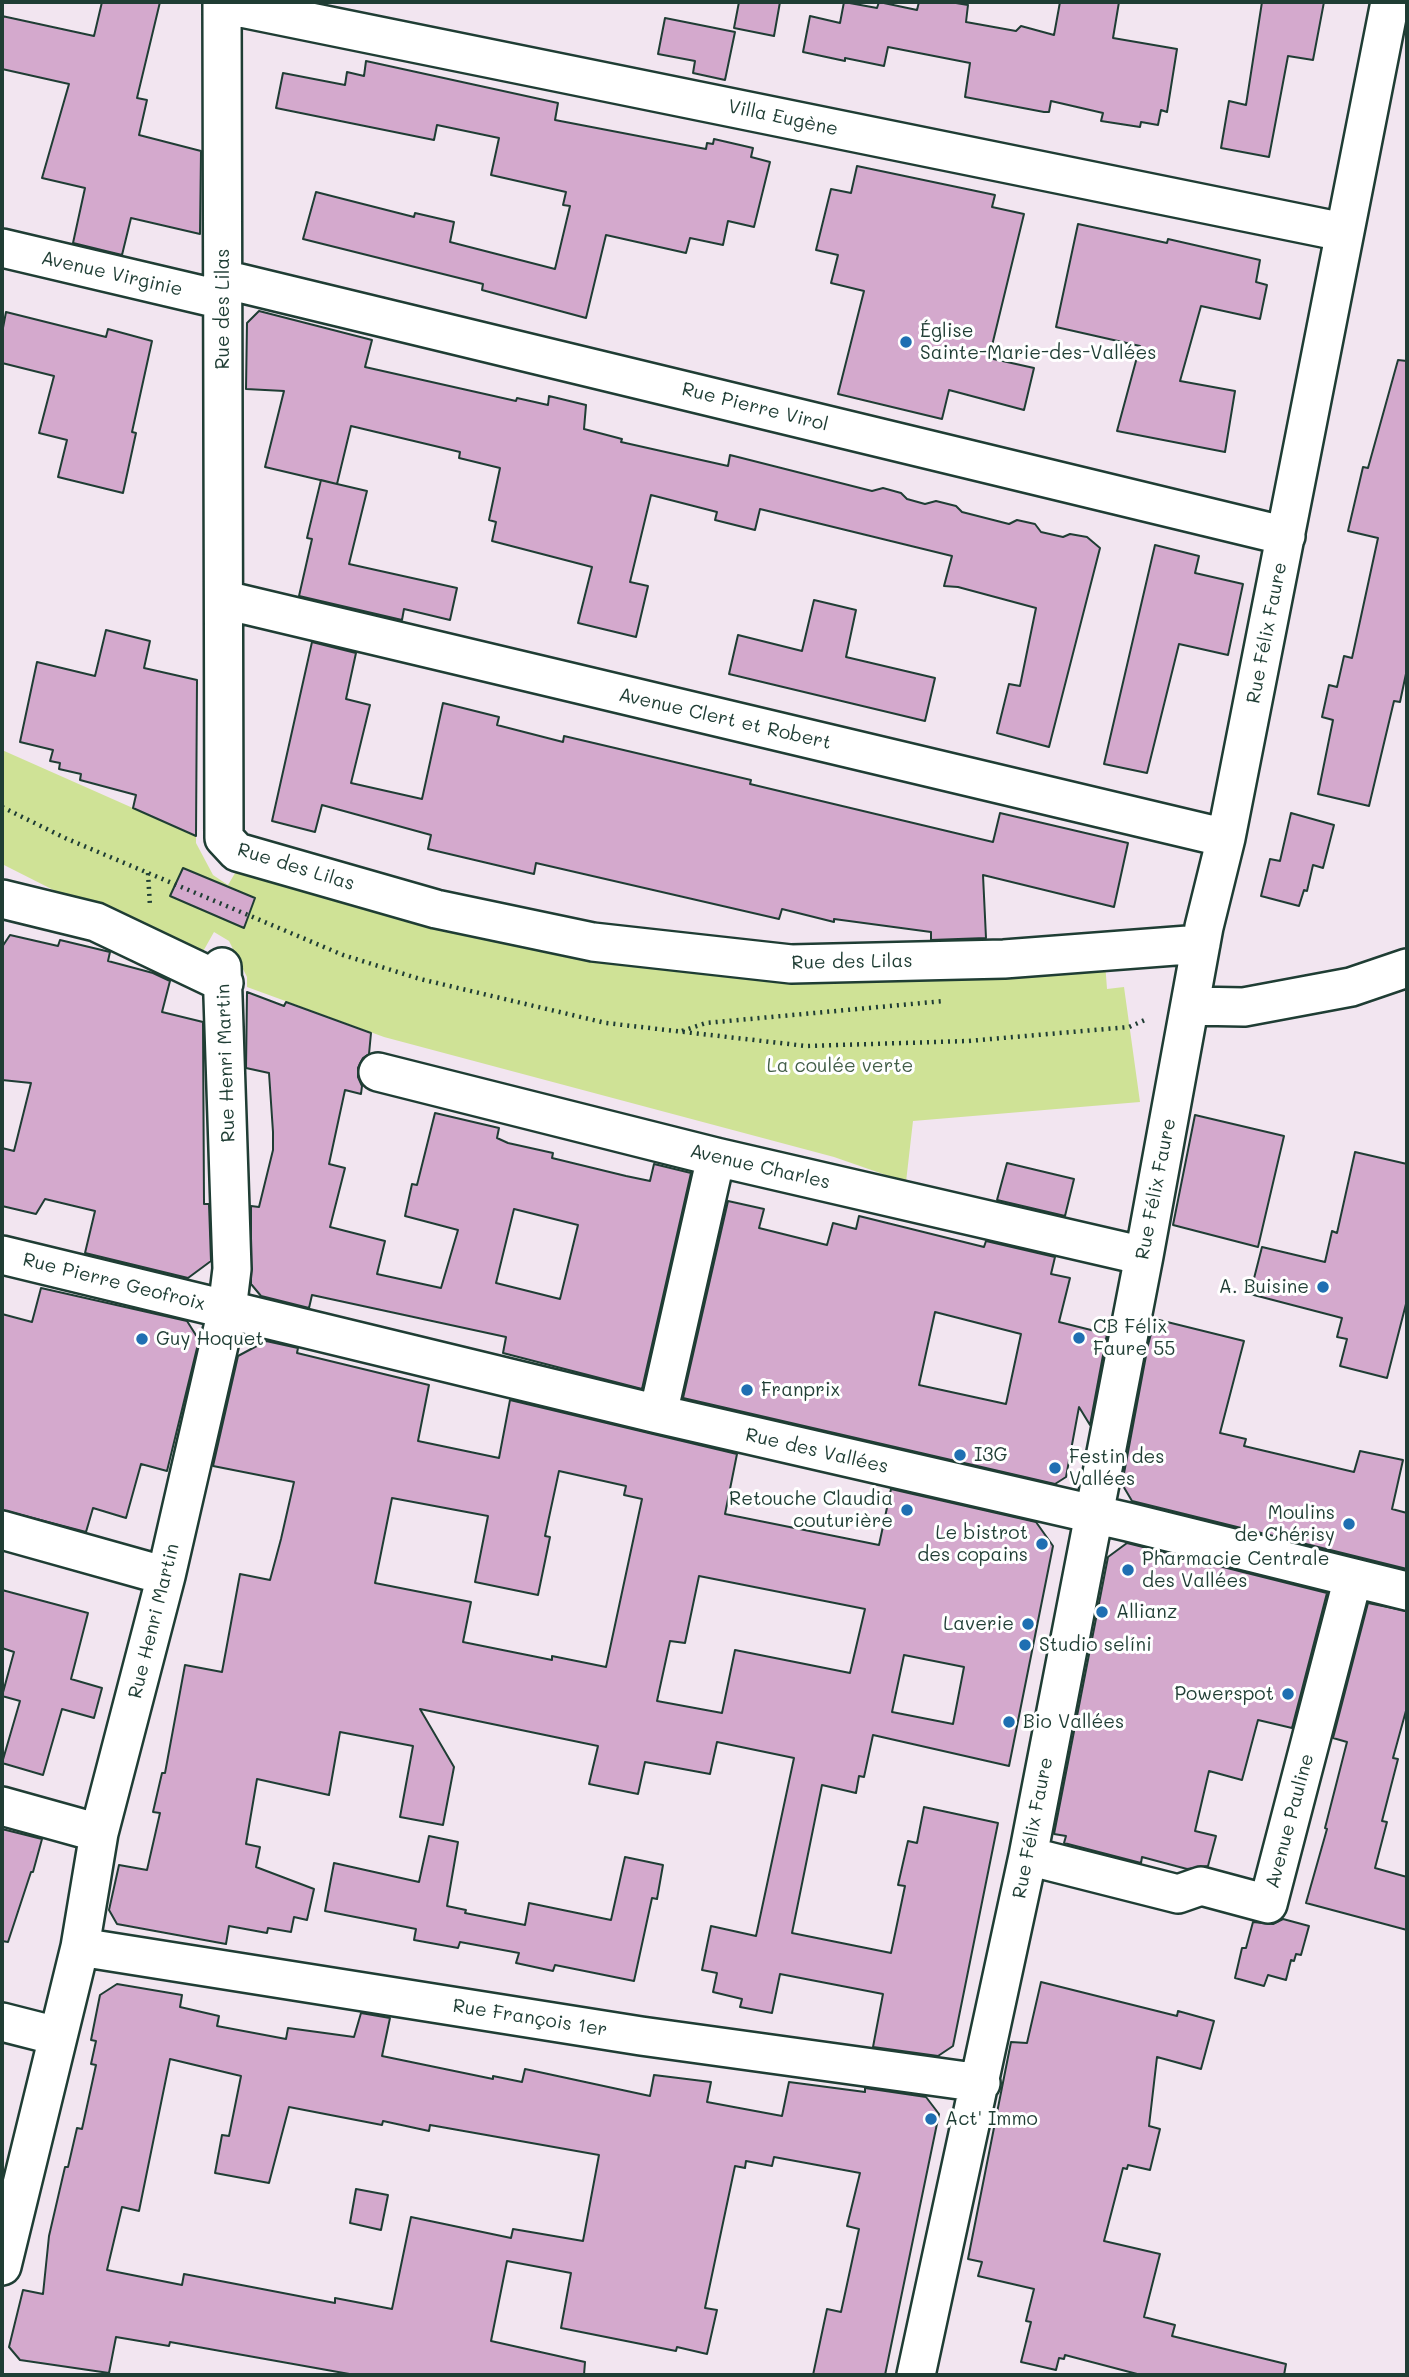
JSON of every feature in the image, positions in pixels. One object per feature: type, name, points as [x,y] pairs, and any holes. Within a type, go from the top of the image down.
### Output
[{"type":"street","name":"Rue Félix Faure","points":[[916,2375],[1028,1856],[1144,1256],[1201,944],[1226,838],[1390,2]]},
{"type":"street","name":"Villa Eugène","points":[[222,3],[1343,232]]},
{"type":"street","name":"Rue des Lilas","points":[[222,3],[224,838],[237,852],[436,909],[593,942],[791,964],[1004,959],[1201,944]]},
{"type":"street","name":"Avenue Virginie","points":[[2,248],[223,289]]},
{"type":"street","name":"Rue Pierre Virol","points":[[223,289],[1286,536]]},
{"type":"street","name":"Avenue Clert et Robert","points":[[225,600],[1226,838]]},
{"type":"street","name":"Rue Henri Martin","points":[[2,899],[96,922],[223,975],[232,1269],[227,1310],[166,1576],[99,1833],[80,1947],[57,2036],[14,2160],[2,2266]]},
{"type":"street","points":[[1191,1006],[1244,1007],[1351,987],[1407,968]]},
{"type":"street","name":"Avenue Charles","points":[[378,1072],[716,1157],[1144,1256]]},
{"type":"street","points":[[658,1415],[716,1157]]},
{"type":"street","name":"Rue Pierre Geofroix","points":[[2,1255],[227,1310]]},
{"type":"street","name":"Rue des Vallées","points":[[227,1310],[658,1415],[1093,1515],[1407,1591]]},
{"type":"street","points":[[2,1530],[166,1576]]},
{"type":"street","name":"Avenue Pauline","points":[[1028,1856],[1178,1894],[1201,1886],[1268,1904],[1353,1578]]},
{"type":"street","points":[[2,1806],[99,1833]]},
{"type":"street","name":"Rue François 1er","points":[[80,1947],[642,2036],[981,2083]]},
{"type":"street","points":[[2,2022],[57,2036]]},
{"type":"path","points":[[2,807],[65,838],[343,955],[419,979],[606,1023],[806,1046],[968,1041],[1129,1027]]},
{"type":"path","points":[[682,1032],[706,1023],[954,1000]]},
{"type":"green space","name":"La coulée verte","points":[[2,750],[196,836],[196,843],[213,875],[228,885],[241,863],[532,942],[1105,962],[1107,989],[1124,987],[1140,1102],[913,1121],[906,1182],[834,1157],[384,1037],[247,987],[247,977],[229,941],[214,932],[201,955],[89,908],[2,864]]},
{"type":"building","points":[[102,2],[160,2],[137,98],[147,100],[139,135],[201,151],[200,234],[131,218],[122,255],[73,243],[85,188],[42,178],[69,84],[2,69],[2,16],[94,36]]},
{"type":"building","points":[[739,2],[780,2],[774,36],[734,28]]},
{"type":"building","points":[[844,2],[877,8],[879,2],[917,10],[919,2],[950,2],[968,5],[966,22],[1016,31],[1021,26],[1054,35],[1060,2],[1119,2],[1113,38],[1177,49],[1167,112],[1161,110],[1158,125],[1141,122],[1140,127],[1101,121],[1103,113],[1051,101],[1049,112],[1044,112],[965,97],[970,63],[888,47],[884,66],[803,52],[810,16],[840,23]]},
{"type":"building","points":[[1262,2],[1324,2],[1313,60],[1288,56],[1269,157],[1221,148],[1229,101],[1246,105]]},
{"type":"building","points":[[665,18],[735,32],[725,80],[693,73],[695,61],[658,54]]},
{"type":"building","points":[[366,61],[558,103],[555,120],[706,149],[707,143],[713,144],[714,139],[753,148],[751,157],[770,162],[754,227],[728,221],[723,245],[690,238],[686,253],[606,235],[586,318],[482,290],[483,284],[303,239],[316,192],[414,217],[415,213],[454,222],[450,242],[555,269],[570,206],[563,205],[566,192],[491,175],[499,138],[437,125],[434,140],[276,108],[283,73],[345,85],[347,72],[364,76]]},
{"type":"building","name":"Église Sainte-Marie-des-Vallées","points":[[857,166],[995,195],[992,207],[1024,214],[989,358],[1034,368],[1024,410],[949,390],[942,419],[838,394],[864,291],[831,283],[838,255],[816,250],[831,189],[851,193]]},
{"type":"building","points":[[1078,224],[1167,243],[1168,239],[1260,260],[1256,282],[1267,285],[1260,319],[1201,306],[1180,381],[1235,391],[1225,452],[1117,431],[1140,346],[1056,327]]},
{"type":"building","points":[[259,311],[372,340],[365,367],[516,401],[517,398],[548,405],[549,396],[586,405],[584,429],[622,439],[621,442],[728,466],[730,455],[872,491],[883,488],[925,504],[936,501],[956,506],[962,512],[1009,524],[1017,520],[1035,524],[1041,532],[1063,537],[1070,534],[1087,537],[1100,548],[1049,747],[997,733],[1009,684],[1020,686],[1036,608],[958,587],[944,586],[952,556],[760,509],[755,530],[715,520],[717,512],[651,495],[630,582],[648,586],[636,637],[578,623],[592,567],[492,541],[496,522],[489,520],[500,468],[459,458],[460,452],[351,426],[337,484],[367,491],[349,564],[457,588],[450,620],[404,609],[402,620],[299,596],[312,539],[307,538],[321,480],[265,467],[284,391],[246,389],[247,323]]},
{"type":"building","points":[[6,312],[106,337],[108,329],[152,341],[132,432],[136,433],[123,493],[58,477],[67,440],[39,433],[54,376],[2,363],[2,333]]},
{"type":"building","points":[[1398,360],[1407,361],[1407,669],[1400,702],[1394,701],[1369,806],[1318,794],[1333,720],[1322,717],[1329,685],[1337,687],[1344,656],[1352,658],[1378,538],[1348,531],[1363,467],[1368,468]]},
{"type":"building","points":[[1155,545],[1199,556],[1195,573],[1243,584],[1228,655],[1179,644],[1147,773],[1104,764]]},
{"type":"building","points":[[814,600],[856,610],[846,657],[935,678],[925,721],[729,674],[738,635],[802,651]]},
{"type":"building","points":[[106,630],[150,641],[144,668],[197,680],[196,836],[133,808],[136,795],[80,780],[81,774],[59,769],[60,763],[50,761],[53,750],[20,742],[37,662],[95,676]]},
{"type":"building","points":[[312,642],[356,653],[346,699],[370,705],[351,783],[422,799],[443,703],[499,717],[497,725],[563,742],[564,736],[751,780],[750,784],[993,842],[1000,813],[1128,843],[1114,907],[983,875],[986,938],[931,940],[931,932],[834,919],[834,922],[782,909],[779,919],[536,863],[534,874],[428,849],[431,835],[322,805],[315,832],[272,821]]},
{"type":"building","points":[[1291,813],[1334,825],[1323,868],[1313,865],[1307,891],[1304,890],[1299,906],[1261,896],[1270,859],[1280,861]]},
{"type":"building","points":[[183,868],[255,898],[244,928],[170,896]]},
{"type":"building","points":[[10,935],[58,946],[60,940],[110,952],[108,961],[153,973],[170,981],[162,1012],[203,1022],[204,1204],[209,1204],[211,1261],[188,1278],[85,1253],[95,1211],[45,1199],[36,1214],[2,1206],[2,1148],[14,1151],[31,1083],[2,1080],[2,947]]},
{"type":"building","points":[[247,992],[284,1006],[286,1002],[371,1033],[369,1054],[363,1058],[358,1068],[361,1094],[345,1090],[329,1164],[345,1168],[330,1227],[385,1241],[377,1274],[441,1288],[458,1230],[405,1216],[412,1184],[417,1185],[435,1113],[499,1128],[497,1138],[553,1153],[552,1158],[626,1176],[650,1181],[654,1164],[691,1173],[642,1389],[503,1353],[506,1337],[312,1295],[309,1308],[261,1296],[251,1284],[251,1206],[259,1207],[273,1150],[273,1132],[269,1073],[246,1068]],"holes":[[[514,1209],[578,1225],[560,1299],[496,1283]]]},
{"type":"building","points":[[1195,1115],[1284,1136],[1258,1247],[1173,1225]]},
{"type":"building","points":[[1355,1152],[1407,1164],[1407,1300],[1387,1378],[1340,1366],[1347,1339],[1337,1337],[1342,1318],[1250,1294],[1262,1247],[1325,1262],[1332,1231],[1337,1233]]},
{"type":"building","points":[[1007,1163],[1074,1179],[1065,1216],[997,1200]]},
{"type":"building","points":[[728,1201],[764,1209],[759,1228],[827,1245],[833,1223],[856,1229],[859,1216],[984,1247],[986,1241],[1055,1257],[1051,1274],[1070,1278],[1059,1322],[1107,1334],[1090,1425],[1079,1407],[1066,1477],[1055,1484],[683,1398]],"holes":[[[935,1312],[1021,1334],[1006,1404],[919,1385]]]},
{"type":"building","points":[[41,1288],[187,1321],[199,1340],[167,1471],[141,1464],[126,1518],[93,1508],[86,1532],[2,1510],[2,1314],[32,1322]]},
{"type":"building","points":[[1155,1319],[1244,1341],[1220,1433],[1246,1439],[1244,1446],[1354,1472],[1360,1451],[1403,1460],[1392,1509],[1407,1513],[1407,1569],[1132,1501],[1122,1484]]},
{"type":"building","points":[[266,1341],[298,1348],[297,1353],[429,1385],[418,1441],[499,1458],[510,1400],[737,1454],[725,1514],[879,1545],[891,1489],[1036,1522],[1053,1546],[1009,1766],[873,1735],[864,1777],[859,1776],[856,1793],[822,1785],[792,1933],[891,1953],[905,1886],[898,1885],[908,1841],[917,1843],[924,1807],[998,1823],[953,2046],[938,2056],[873,2047],[883,1994],[780,1974],[772,2013],[740,2007],[742,1999],[713,1992],[717,1973],[702,1970],[711,1926],[756,1936],[794,1758],[717,1742],[710,1774],[645,1762],[638,1794],[589,1784],[598,1746],[420,1709],[454,1767],[443,1825],[400,1817],[413,1746],[340,1732],[329,1795],[257,1779],[246,1844],[260,1847],[256,1867],[314,1889],[307,1920],[294,1917],[291,1932],[268,1928],[267,1933],[229,1926],[226,1944],[117,1924],[109,1910],[119,1865],[147,1870],[160,1813],[153,1812],[162,1773],[165,1773],[185,1665],[222,1672],[240,1574],[270,1580],[294,1482],[213,1466],[238,1356]],"holes":[[[559,1471],[626,1486],[624,1495],[642,1499],[606,1667],[552,1656],[552,1660],[463,1642],[471,1602],[375,1583],[392,1498],[488,1516],[475,1582],[538,1595],[550,1537],[545,1536]],[[699,1576],[865,1609],[850,1673],[735,1650],[722,1713],[657,1701],[670,1641],[685,1643]],[[904,1655],[964,1667],[953,1724],[892,1712]]]},
{"type":"building","points":[[1127,1543],[1327,1593],[1292,1728],[1258,1720],[1242,1780],[1209,1771],[1195,1831],[1216,1836],[1208,1866],[1187,1869],[1142,1857],[1141,1863],[1064,1843],[1066,1836],[1054,1834],[1108,1557]]},
{"type":"building","points":[[2,1590],[88,1613],[71,1679],[102,1688],[94,1718],[62,1709],[43,1775],[2,1763],[20,1701],[2,1696],[14,1652],[2,1648]]},
{"type":"building","points":[[1368,1603],[1407,1611],[1407,1707],[1393,1758],[1398,1759],[1382,1821],[1387,1822],[1375,1868],[1407,1877],[1407,1930],[1306,1903],[1347,1742],[1333,1738]]},
{"type":"building","points":[[2,1829],[42,1839],[8,1942],[2,1941]]},
{"type":"building","points":[[429,1836],[458,1842],[447,1906],[466,1910],[465,1913],[525,1925],[529,1903],[611,1920],[625,1857],[663,1865],[657,1899],[652,1898],[634,1981],[555,1965],[553,1971],[516,1963],[519,1953],[460,1942],[458,1948],[414,1940],[416,1929],[325,1911],[334,1863],[419,1882]]},
{"type":"building","points":[[1283,1919],[1309,1926],[1301,1955],[1296,1954],[1294,1961],[1291,1960],[1286,1980],[1268,1975],[1264,1986],[1235,1978],[1242,1948],[1246,1948],[1253,1922],[1273,1924]]},
{"type":"building","points":[[1041,1982],[1177,2016],[1178,2011],[1214,2021],[1201,2069],[1157,2057],[1149,2126],[1160,2129],[1150,2170],[1128,2165],[1127,2169],[1123,2168],[1104,2241],[1160,2254],[1144,2317],[1175,2325],[1172,2336],[1286,2364],[1284,2375],[1141,2375],[1065,2355],[1064,2359],[1059,2358],[1056,2370],[1021,2362],[1031,2322],[1026,2321],[1034,2289],[978,2276],[982,2262],[968,2259],[1011,2042],[1027,2043]]},
{"type":"building","points":[[117,1984],[182,1995],[180,2007],[219,2016],[217,2026],[286,2039],[288,2028],[354,2037],[361,2013],[390,2018],[382,2056],[493,2079],[493,2076],[522,2082],[525,2069],[650,2096],[654,2075],[711,2082],[707,2102],[782,2116],[789,2082],[865,2092],[865,2088],[926,2097],[939,2114],[885,2375],[813,2375],[827,2309],[841,2312],[859,2229],[847,2226],[860,2173],[774,2157],[772,2166],[746,2161],[745,2168],[735,2166],[705,2308],[717,2310],[707,2354],[677,2347],[676,2351],[561,2328],[571,2273],[507,2261],[491,2341],[585,2362],[584,2375],[355,2375],[170,2342],[169,2346],[116,2337],[109,2373],[20,2360],[9,2347],[23,2290],[43,2294],[49,2236],[77,2128],[82,2129],[96,2065],[91,2064],[96,2041],[91,2040],[100,1995]],"holes":[[[170,2059],[241,2076],[229,2136],[222,2135],[215,2173],[269,2183],[289,2107],[382,2125],[383,2121],[429,2131],[430,2125],[599,2155],[583,2241],[513,2229],[511,2238],[411,2217],[392,2309],[335,2298],[335,2303],[184,2274],[182,2285],[107,2270],[122,2207],[139,2211]]]},
{"type":"building","points":[[356,2189],[388,2195],[381,2230],[350,2223]]},
{"type":"place","name":"Église Sainte-Marie-des-Vallées","points":[[906,342]]},
{"type":"place","name":"A. Buisine","points":[[1323,1287]]},
{"type":"place","name":"CB Félix Faure 55","points":[[1079,1338]]},
{"type":"place","name":"Guy Hoquet","points":[[142,1339]]},
{"type":"place","name":"Franprix","points":[[747,1390]]},
{"type":"place","name":"I3G","points":[[960,1455]]},
{"type":"place","name":"Festin des Vallées","points":[[1055,1468]]},
{"type":"place","name":"Retouche Claudia couturière","points":[[907,1510]]},
{"type":"place","name":"Moulins de Chérisy","points":[[1349,1524]]},
{"type":"place","name":"Le bistrot des copains","points":[[1042,1544]]},
{"type":"place","name":"Pharmacie Centrale des Vallées","points":[[1128,1570]]},
{"type":"place","name":"Allianz","points":[[1102,1612]]},
{"type":"place","name":"Laverie","points":[[1028,1624]]},
{"type":"place","name":"Studio selíni","points":[[1025,1645]]},
{"type":"place","name":"Powerspot","points":[[1288,1694]]},
{"type":"place","name":"Bio Vallées","points":[[1009,1722]]},
{"type":"place","name":"Act' Immo","points":[[931,2119]]}]
